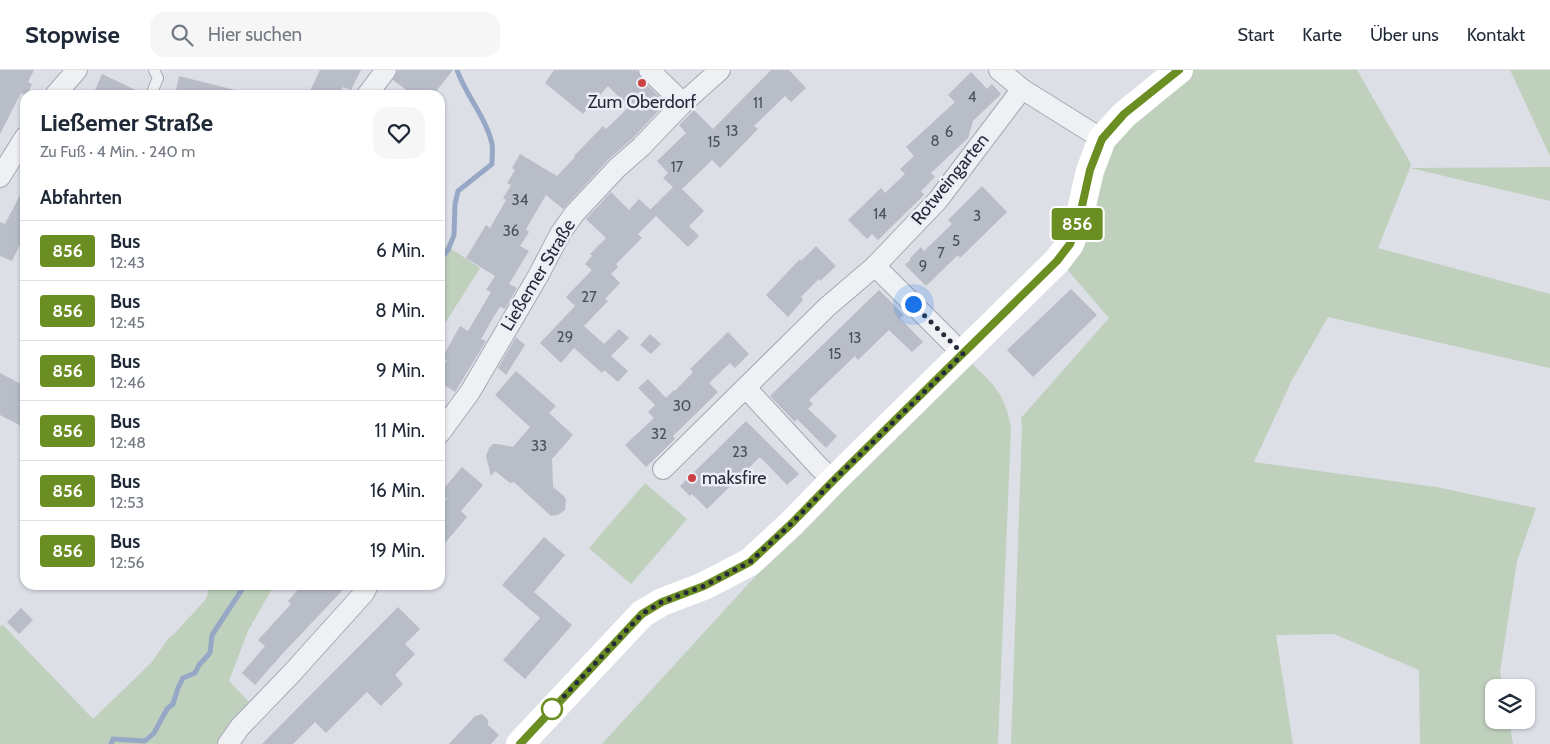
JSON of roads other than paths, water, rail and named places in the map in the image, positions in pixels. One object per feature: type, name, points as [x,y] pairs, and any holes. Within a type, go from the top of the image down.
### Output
[{"type":"street","points":[[59,90],[77,70]]},
{"type":"street","points":[[371,90],[386,70]]},
{"type":"street","points":[[649,70],[683,103]]},
{"type":"street","name":"Ließemer Straße","points":[[445,426],[470,392],[538,276],[560,234],[574,214],[617,168],[641,147],[683,103],[720,70]]},
{"type":"street","points":[[999,70],[1022,89],[1102,139]]},
{"type":"street","points":[[523,741],[642,614],[662,602],[704,586],[750,562],[792,523],[1057,261],[1070,244],[1078,224],[1090,170],[1102,139],[1124,114],[1179,70]]},
{"type":"street","name":"Rotweingarten","points":[[663,469],[827,307],[875,266],[938,200],[1022,89]]},
{"type":"street","points":[[0,177],[20,145]]},
{"type":"street","points":[[875,266],[963,354]]},
{"type":"street","points":[[746,388],[820,468],[834,480]]},
{"type":"street","points":[[228,744],[240,727],[292,673],[366,590]]},
{"type":"lane","points":[[153,90],[158,78],[154,70]]},
{"type":"waterway","points":[[445,253],[454,235],[455,204],[458,191],[492,164],[492,146],[489,134],[457,70]]},
{"type":"waterway","points":[[111,744],[113,739],[145,741],[154,733],[167,709],[173,704],[183,678],[195,673],[199,665],[210,653],[212,635],[242,590]]},
{"type":"place","name":"Zum Oberdorf","points":[[642,83]]},
{"type":"place","name":"maksfire","points":[[692,478]]}]
